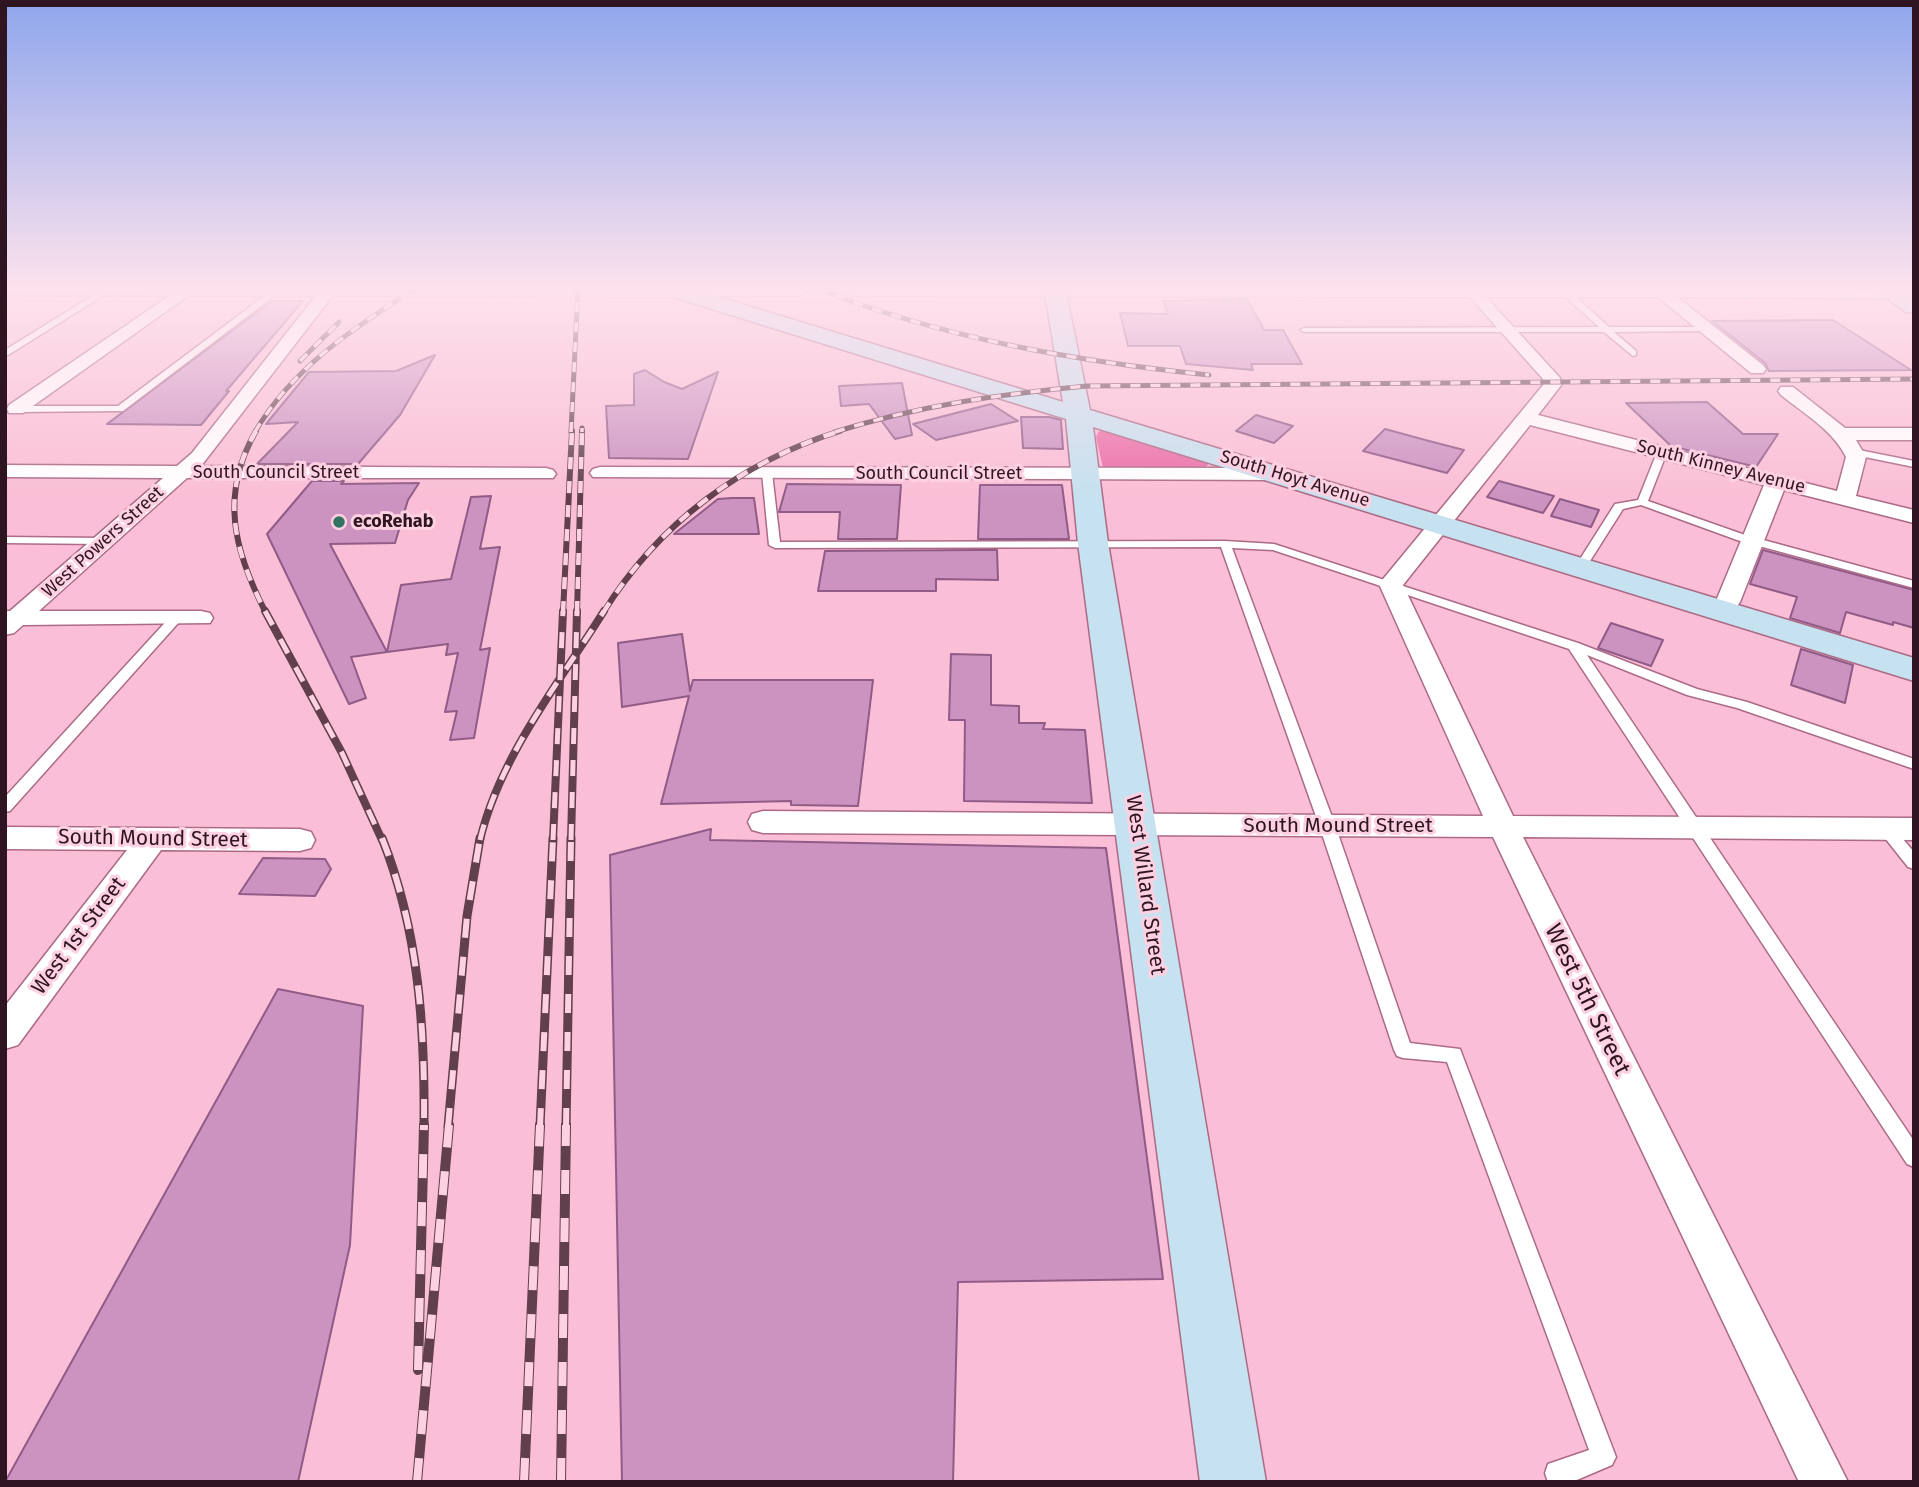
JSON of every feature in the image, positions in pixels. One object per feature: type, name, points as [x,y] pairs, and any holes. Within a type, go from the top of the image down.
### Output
[{"type":"main road","name":"South Hoyt Avenue","points":[[893,357],[1914,670]]},
{"type":"main road","name":"West Willard Street","points":[[1067,357],[1078,414],[1093,543],[1233,1482]]},
{"type":"street","points":[[16,409],[91,357]]},
{"type":"street","name":"West Powers Street","points":[[9,621],[199,457],[268,357]]},
{"type":"street","points":[[1391,584],[1527,418],[1553,381],[1532,357]]},
{"type":"street","points":[[1742,357],[1757,369]]},
{"type":"street","points":[[1787,391],[1839,434],[1854,452],[1846,499]]},
{"type":"street","name":"South Kinney Avenue","points":[[1527,418],[1914,517]]},
{"type":"street","points":[[1839,434],[1914,434]]},
{"type":"street","name":"South Council Street","points":[[5,471],[546,474]]},
{"type":"street","name":"South Council Street","points":[[600,473],[1279,474]]},
{"type":"street","points":[[1722,610],[1728,603],[1767,510],[1776,481]]},
{"type":"street","name":"West 5th Street","points":[[1391,584],[1503,827],[1824,1482]]},
{"type":"street","points":[[9,621],[201,618]]},
{"type":"street","name":"South Mound Street","points":[[763,822],[1900,829]]},
{"type":"street","name":"South Mound Street","points":[[5,838],[300,840]]},
{"type":"street","name":"West 1st Street","points":[[5,1034],[153,838]]},
{"type":"lane","points":[[16,409],[120,409],[189,357]]},
{"type":"lane","points":[[1642,502],[1662,452]]},
{"type":"lane","points":[[1854,452],[1914,464]]},
{"type":"lane","points":[[768,473],[775,545],[1093,543],[1274,547],[1574,646],[1692,692],[1742,705],[1914,764]]},
{"type":"lane","points":[[1581,567],[1619,506],[1642,502],[1668,514],[1914,584]]},
{"type":"lane","points":[[5,540],[103,541]]},
{"type":"lane","points":[[1225,544],[1327,825],[1403,1050],[1454,1055],[1604,1457],[1557,1473],[1560,1482]]},
{"type":"lane","points":[[5,807],[176,618]]},
{"type":"lane","points":[[1574,646],[1914,1158]]},
{"type":"lane","points":[[1900,829],[1914,863]]},
{"type":"shaded area","points":[[1106,429],[1206,459],[1208,465],[1204,468],[1103,468],[1096,437],[1098,432]]},
{"type":"building","points":[[196,357],[255,357],[201,425],[107,424]]},
{"type":"building","points":[[434,357],[400,415],[358,464],[257,464],[298,422],[266,424],[309,372],[396,371]]},
{"type":"building","points":[[1184,357],[1298,357],[1302,364],[1251,364],[1253,370],[1186,364]]},
{"type":"building","points":[[1758,357],[1891,357],[1911,370],[1769,371]]},
{"type":"building","points":[[645,370],[682,389],[718,372],[688,459],[609,458],[606,406],[634,405],[634,374]]},
{"type":"building","points":[[902,383],[912,435],[895,439],[869,404],[841,406],[839,386]]},
{"type":"building","points":[[1707,402],[1743,434],[1778,434],[1756,467],[1671,446],[1626,403]]},
{"type":"building","points":[[991,404],[1018,421],[936,440],[913,424]]},
{"type":"building","points":[[1256,415],[1293,426],[1274,443],[1236,431]]},
{"type":"building","points":[[1021,417],[1061,420],[1063,449],[1023,448]]},
{"type":"building","points":[[1385,429],[1464,450],[1447,473],[1363,451]]},
{"type":"building","points":[[312,481],[344,481],[341,484],[419,483],[408,500],[395,543],[330,544],[387,652],[351,657],[366,698],[349,704],[267,534]]},
{"type":"building","points":[[1499,481],[1554,496],[1543,513],[1487,497]]},
{"type":"building","points":[[787,484],[901,485],[897,539],[838,539],[840,512],[779,512]]},
{"type":"building","points":[[980,485],[1062,485],[1069,539],[978,539]]},
{"type":"building","name":"ecoRehab","points":[[491,496],[480,549],[500,547],[480,650],[490,648],[474,738],[450,740],[457,711],[445,712],[458,653],[446,655],[448,644],[387,652],[401,585],[451,579],[471,497]]},
{"type":"building","points":[[754,498],[759,534],[674,534],[718,499]]},
{"type":"building","points":[[1560,499],[1599,510],[1591,527],[1551,516]]},
{"type":"building","points":[[997,550],[998,580],[936,579],[936,591],[818,591],[825,551]]},
{"type":"building","points":[[1763,550],[1914,590],[1914,628],[1846,612],[1840,633],[1790,618],[1797,597],[1750,584]]},
{"type":"building","points":[[1611,623],[1663,640],[1651,666],[1598,648]]},
{"type":"building","points":[[682,634],[690,691],[693,680],[873,680],[858,806],[791,805],[791,801],[661,804],[689,696],[622,707],[618,643]]},
{"type":"building","points":[[1801,649],[1853,665],[1845,703],[1791,685]]},
{"type":"building","points":[[951,654],[991,655],[991,705],[1019,706],[1019,723],[1045,723],[1043,729],[1085,730],[1092,803],[964,801],[965,720],[949,720]]},
{"type":"building","points":[[711,829],[710,840],[1106,848],[1163,1279],[958,1282],[953,1482],[622,1482],[610,855]]},
{"type":"building","points":[[263,858],[325,859],[331,869],[315,896],[239,894]]},
{"type":"building","points":[[278,989],[363,1006],[350,1245],[298,1482],[5,1482]]},
{"type":"railway","points":[[300,361],[304,357]]},
{"type":"railway","points":[[255,432],[287,388],[319,357]]},
{"type":"railway","points":[[571,432],[575,357]]},
{"type":"railway","points":[[1074,357],[1209,375]]},
{"type":"railway","points":[[835,432],[959,402],[1087,386],[1914,379]]},
{"type":"railway","points":[[256,431],[244,455],[237,478],[235,523],[246,567],[265,612]]},
{"type":"railway","points":[[563,613],[572,431]]},
{"type":"railway","points":[[577,613],[582,431]]},
{"type":"railway","points":[[603,613],[649,551],[705,500],[769,460],[840,431]]},
{"type":"railway","points":[[560,678],[563,611]]},
{"type":"railway","points":[[576,654],[577,611]]},
{"type":"railway","points":[[576,654],[604,611]]},
{"type":"railway","points":[[265,612],[342,753],[382,840]]},
{"type":"railway","points":[[560,678],[576,654]]},
{"type":"railway","points":[[571,840],[576,654]]},
{"type":"railway","points":[[480,840],[501,779],[560,678]]},
{"type":"railway","points":[[553,840],[560,678]]},
{"type":"railway","points":[[382,838],[404,908],[412,944],[421,1017],[424,1126]]},
{"type":"railway","points":[[448,1127],[467,916],[480,838]]},
{"type":"railway","points":[[540,1127],[553,838]]},
{"type":"railway","points":[[566,1127],[571,838]]},
{"type":"railway","points":[[417,1482],[449,1125]]},
{"type":"railway","points":[[524,1482],[540,1125]]},
{"type":"railway","points":[[561,1482],[566,1125]]},
{"type":"railway","points":[[418,1370],[424,1126]]},
{"type":"place","name":"ecoRehab","points":[[339,522]]}]
